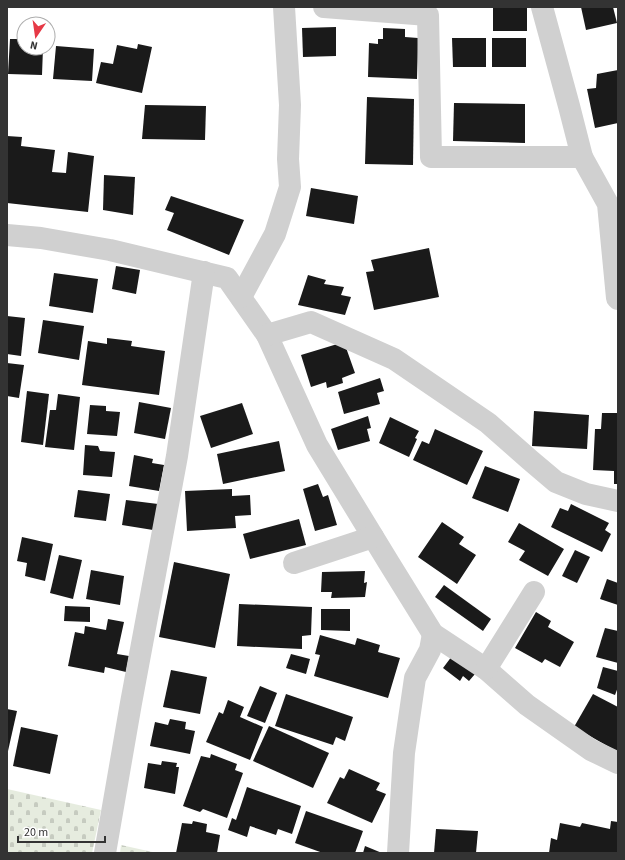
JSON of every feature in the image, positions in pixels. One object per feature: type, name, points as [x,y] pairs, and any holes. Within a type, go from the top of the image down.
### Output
[{"type":"street","points":[[240,297],[276,234],[290,187],[288,159],[290,105],[284,7]]},
{"type":"street","points":[[324,7],[428,15],[431,157],[582,157]]},
{"type":"street","points":[[542,7],[582,157],[608,204],[616,298],[618,298]]},
{"type":"street","points":[[7,235],[41,238],[110,250],[227,278],[267,335],[316,445],[433,634],[486,669],[534,710],[591,750],[618,763]]},
{"type":"street","points":[[105,853],[177,456],[204,272]]},
{"type":"street","points":[[267,335],[311,322],[394,359],[488,423],[556,482],[586,494],[618,501]]},
{"type":"street","points":[[294,563],[372,537]]},
{"type":"street","points":[[486,669],[534,592]]},
{"type":"street","points":[[398,853],[404,753],[415,678],[430,650],[433,634]]},
{"type":"green space","points":[[7,789],[101,810],[92,853],[7,853]]},
{"type":"green space","points":[[121,845],[157,853],[120,853]]},
{"type":"building","points":[[493,7],[527,7],[527,31],[493,31]]},
{"type":"building","points":[[581,7],[613,7],[617,23],[586,30]]},
{"type":"building","points":[[336,27],[336,56],[303,57],[302,28]]},
{"type":"building","points":[[383,28],[405,29],[405,37],[418,38],[417,79],[368,77],[369,43],[378,44],[378,39],[383,39]]},
{"type":"building","points":[[452,38],[486,38],[486,67],[453,67]]},
{"type":"building","points":[[492,38],[526,38],[526,67],[492,67]]},
{"type":"building","points":[[10,39],[16,39],[16,56],[43,56],[42,75],[8,74]]},
{"type":"building","points":[[138,44],[152,47],[142,93],[96,83],[101,62],[113,64],[117,45],[137,49]]},
{"type":"building","points":[[56,46],[94,49],[92,81],[53,79]]},
{"type":"building","points":[[618,70],[618,123],[595,128],[587,89],[596,88],[597,74]]},
{"type":"building","points":[[367,97],[414,99],[413,165],[365,164]]},
{"type":"building","points":[[454,103],[525,104],[525,143],[453,141]]},
{"type":"building","points":[[145,105],[206,106],[205,140],[142,139]]},
{"type":"building","points":[[7,136],[22,137],[21,146],[55,150],[52,172],[66,173],[68,152],[94,156],[88,212],[7,203]]},
{"type":"building","points":[[104,175],[135,177],[133,215],[103,210]]},
{"type":"building","points":[[311,188],[358,196],[354,224],[306,216]]},
{"type":"building","points":[[171,196],[244,220],[229,255],[167,230],[174,213],[165,210]]},
{"type":"building","points":[[429,248],[439,297],[374,310],[366,272],[374,271],[371,260]]},
{"type":"building","points":[[116,266],[140,270],[136,294],[112,289]]},
{"type":"building","points":[[54,273],[98,279],[93,313],[49,306]]},
{"type":"building","points":[[308,275],[326,280],[324,284],[344,287],[341,295],[351,297],[345,315],[298,305]]},
{"type":"building","points":[[7,316],[25,318],[21,356],[7,354]]},
{"type":"building","points":[[43,320],[84,326],[79,360],[38,353]]},
{"type":"building","points":[[107,338],[132,341],[131,346],[165,351],[159,395],[82,385],[88,341],[107,344]]},
{"type":"building","points":[[344,342],[355,373],[342,378],[343,383],[327,388],[326,382],[311,387],[301,355]]},
{"type":"building","points":[[7,363],[24,365],[19,398],[7,396]]},
{"type":"building","points":[[380,378],[384,391],[377,393],[380,404],[344,414],[338,392]]},
{"type":"building","points":[[27,391],[49,394],[43,445],[21,442]]},
{"type":"building","points":[[58,394],[80,397],[74,450],[45,447],[50,410],[56,410]]},
{"type":"building","points":[[139,402],[171,408],[165,439],[134,433]]},
{"type":"building","points":[[242,403],[253,434],[211,448],[200,416]]},
{"type":"building","points":[[90,405],[106,406],[106,411],[120,412],[117,436],[87,434]]},
{"type":"building","points":[[534,411],[589,415],[587,449],[532,446]]},
{"type":"building","points":[[602,413],[618,413],[618,484],[614,484],[614,471],[593,470],[595,429],[601,429]]},
{"type":"building","points":[[368,416],[371,428],[367,429],[370,441],[338,450],[331,429]]},
{"type":"building","points":[[390,417],[419,431],[415,438],[417,439],[409,457],[379,443]]},
{"type":"building","points":[[435,429],[483,451],[467,485],[413,460],[422,441],[429,444]]},
{"type":"building","points":[[279,441],[285,471],[223,484],[217,454]]},
{"type":"building","points":[[85,445],[98,446],[100,451],[115,452],[112,477],[83,475]]},
{"type":"building","points":[[134,455],[153,459],[152,463],[164,465],[159,491],[129,486]]},
{"type":"building","points":[[485,466],[520,479],[508,512],[472,498]]},
{"type":"building","points":[[318,484],[323,497],[328,495],[337,525],[315,531],[303,489]]},
{"type":"building","points":[[232,489],[232,496],[250,495],[251,515],[235,516],[236,528],[187,531],[185,491]]},
{"type":"building","points":[[78,490],[110,494],[106,521],[74,517]]},
{"type":"building","points":[[126,500],[158,504],[153,530],[122,525]]},
{"type":"building","points":[[571,504],[609,523],[605,530],[611,534],[602,552],[551,527],[560,508],[568,511]]},
{"type":"building","points":[[299,519],[306,545],[250,559],[243,534]]},
{"type":"building","points":[[442,522],[464,537],[459,544],[476,555],[457,584],[418,557]]},
{"type":"building","points":[[519,523],[564,549],[548,576],[519,560],[525,551],[508,542]]},
{"type":"building","points":[[22,537],[53,544],[45,581],[25,576],[27,563],[17,561]]},
{"type":"building","points":[[575,550],[590,557],[577,583],[562,576]]},
{"type":"building","points":[[59,555],[82,560],[73,599],[50,593]]},
{"type":"building","points":[[174,562],[230,574],[215,648],[159,637]]},
{"type":"building","points":[[91,570],[124,576],[120,605],[86,599]]},
{"type":"building","points":[[365,571],[364,583],[367,582],[365,597],[331,598],[332,592],[321,592],[322,572]]},
{"type":"building","points":[[607,579],[618,583],[618,605],[600,599]]},
{"type":"building","points":[[444,585],[491,619],[483,631],[435,597]]},
{"type":"building","points":[[239,604],[312,607],[311,635],[302,636],[302,649],[237,646]]},
{"type":"building","points":[[65,606],[90,607],[90,622],[64,621]]},
{"type":"building","points":[[321,609],[350,609],[350,631],[321,630]]},
{"type":"building","points":[[536,612],[551,621],[548,627],[574,642],[560,667],[545,659],[542,663],[515,648]]},
{"type":"building","points":[[108,619],[124,622],[117,654],[129,656],[126,672],[105,667],[104,673],[68,666],[75,632],[84,634],[85,626],[106,630]]},
{"type":"building","points":[[605,628],[618,631],[618,663],[596,657]]},
{"type":"building","points":[[320,635],[355,645],[357,638],[380,645],[378,652],[400,658],[388,698],[314,676],[320,655],[315,654]]},
{"type":"building","points":[[291,654],[310,659],[306,674],[286,668]]},
{"type":"building","points":[[452,656],[475,674],[469,681],[463,676],[460,681],[443,668]]},
{"type":"building","points":[[603,667],[618,671],[618,687],[615,695],[597,688]]},
{"type":"building","points":[[171,670],[207,677],[200,714],[163,707]]},
{"type":"building","points":[[260,686],[277,693],[265,723],[247,716]]},
{"type":"building","points":[[286,694],[353,717],[345,741],[336,737],[333,745],[275,726]]},
{"type":"building","points":[[593,694],[618,707],[618,752],[574,727]]},
{"type":"building","points":[[228,700],[244,707],[240,717],[263,727],[250,760],[206,742],[219,712],[223,714]]},
{"type":"building","points":[[7,709],[17,711],[8,751],[7,751]]},
{"type":"building","points":[[170,719],[186,722],[185,729],[195,731],[190,754],[150,746],[155,722],[168,725]]},
{"type":"building","points":[[269,726],[329,753],[313,788],[253,761]]},
{"type":"building","points":[[21,727],[58,735],[50,774],[13,766]]},
{"type":"building","points":[[211,754],[237,764],[235,770],[243,773],[227,818],[203,809],[200,812],[183,806],[201,756],[210,758]]},
{"type":"building","points":[[162,761],[177,763],[176,767],[179,767],[175,794],[144,788],[148,763],[161,765]]},
{"type":"building","points":[[349,769],[380,783],[376,790],[386,794],[372,823],[327,803],[340,777],[344,779]]},
{"type":"building","points":[[247,787],[301,806],[292,834],[278,829],[276,835],[250,826],[247,837],[228,830],[232,818],[236,820]]},
{"type":"building","points":[[306,811],[363,831],[355,853],[323,853],[295,843]]},
{"type":"building","points":[[193,821],[207,824],[206,832],[220,835],[217,853],[176,853],[182,823],[192,824]]},
{"type":"building","points":[[611,821],[618,822],[618,853],[549,853],[551,838],[557,840],[560,823],[580,827],[582,823],[610,829]]},
{"type":"building","points":[[436,829],[478,831],[476,853],[434,853]]},
{"type":"building","points":[[365,846],[382,853],[363,853]]}]
